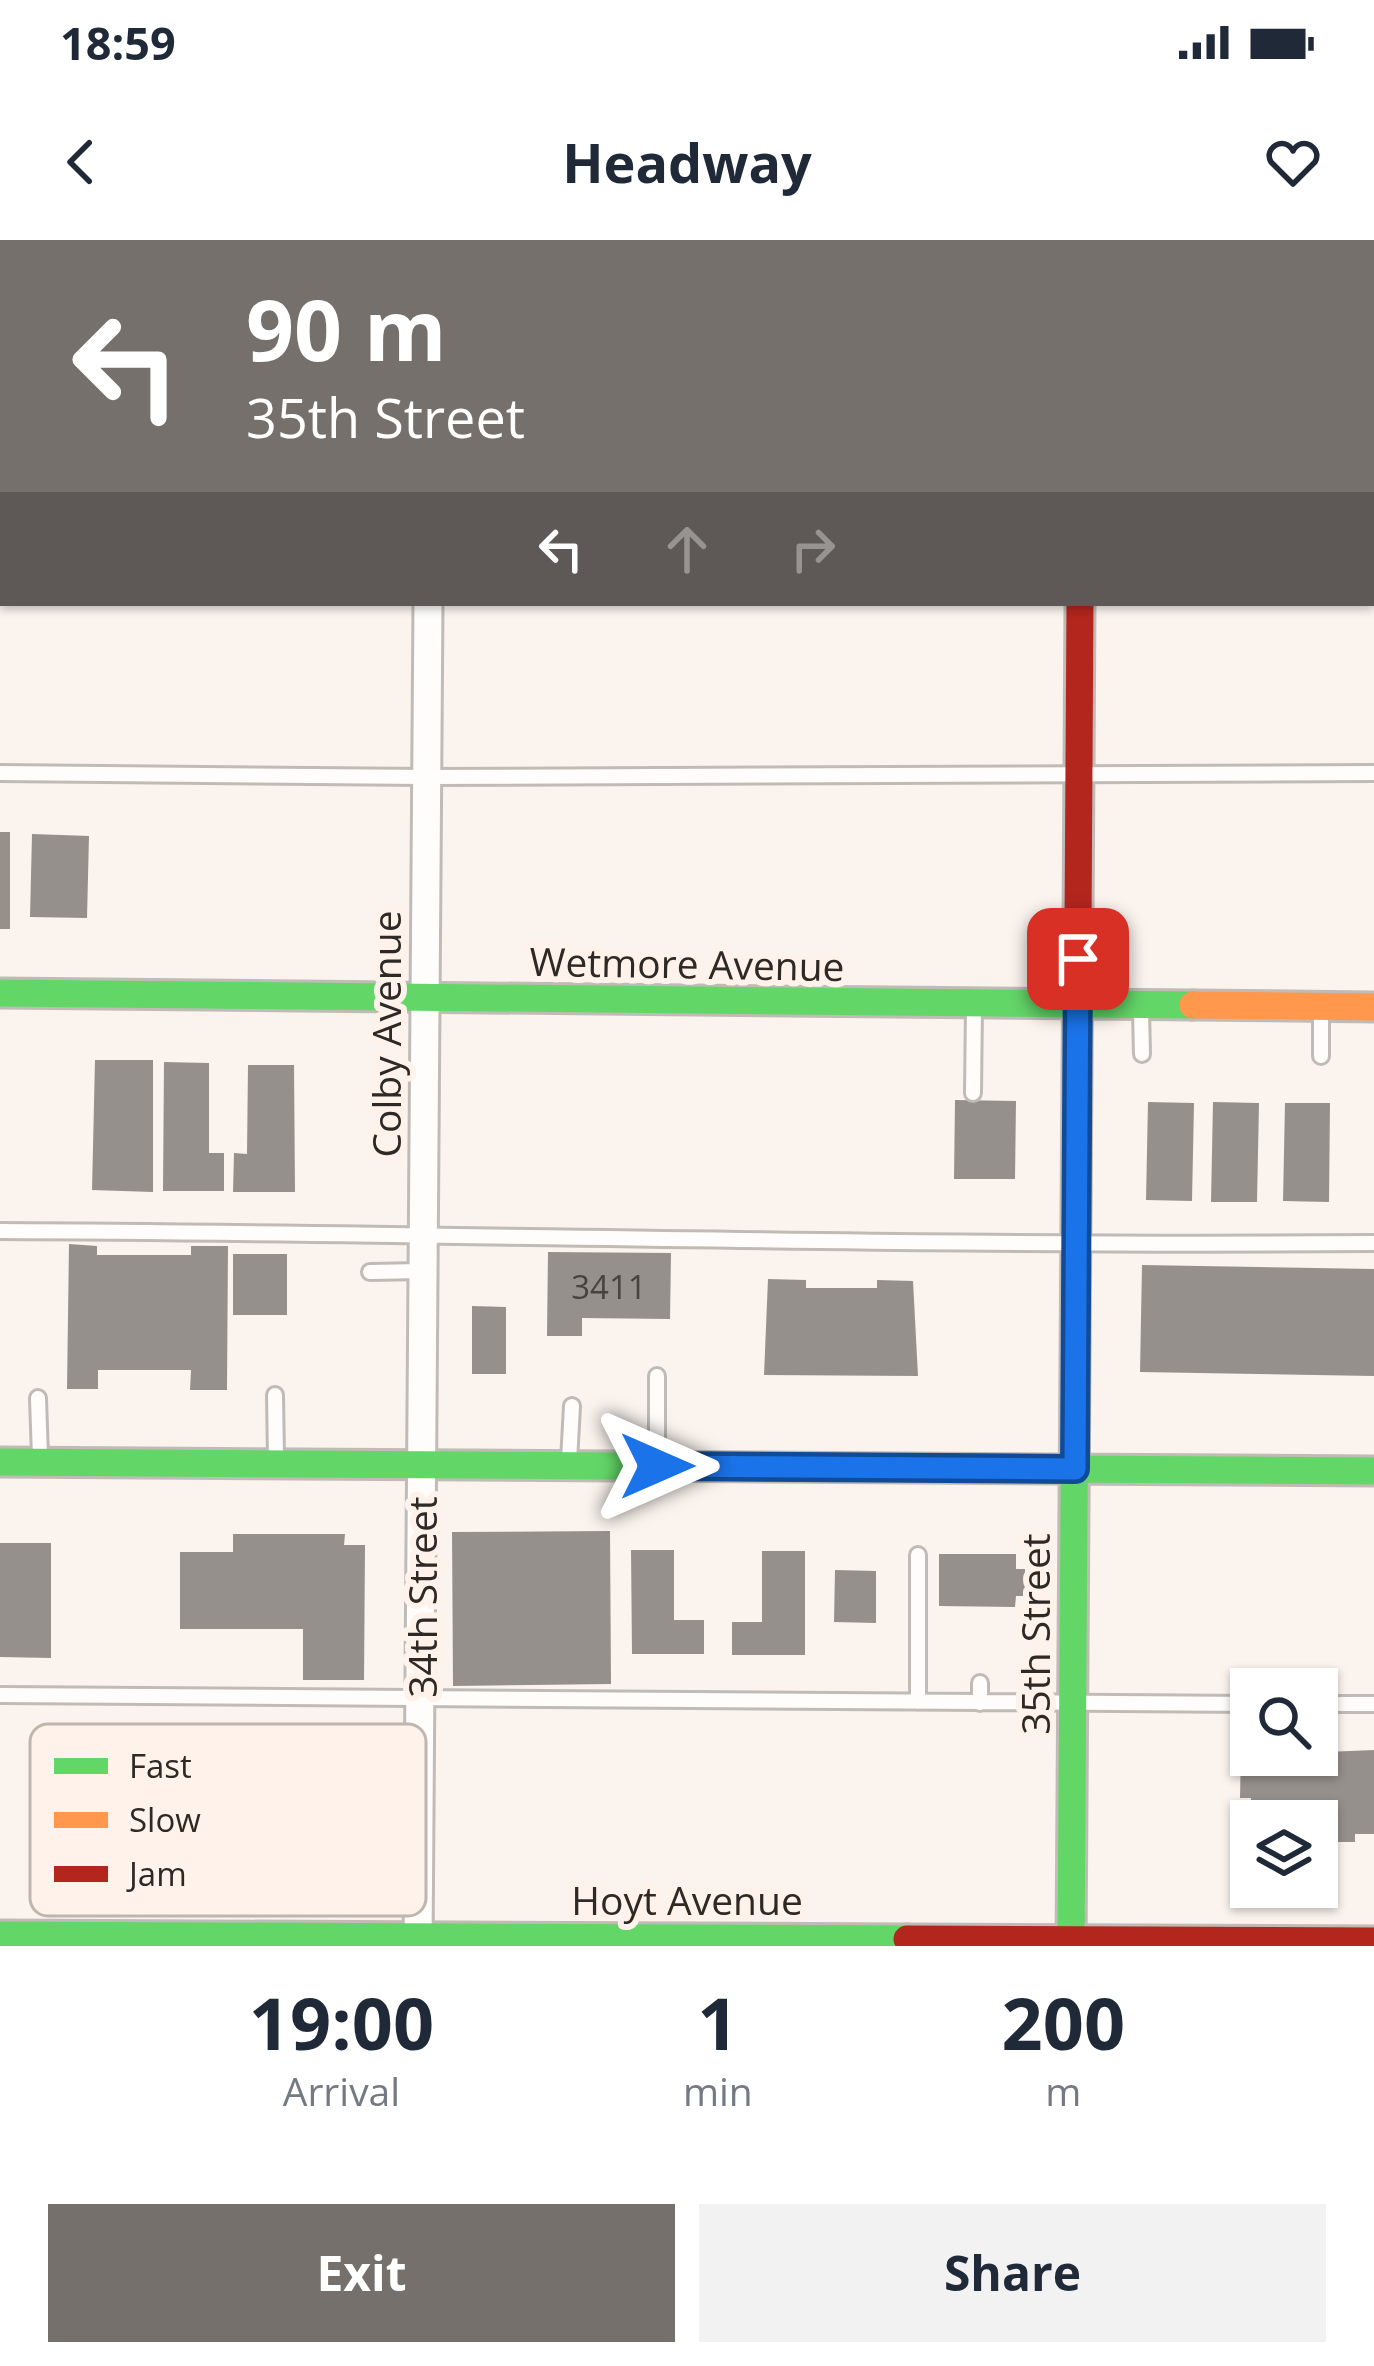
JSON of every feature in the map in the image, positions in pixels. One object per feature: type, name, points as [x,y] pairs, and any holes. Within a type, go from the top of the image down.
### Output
[{"type":"street","name":"Colby Avenue","points":[[422,1465],[428,606]]},
{"type":"street","name":"35th Street","points":[[1071,1943],[1080,606]]},
{"type":"street","name":"Wetmore Avenue","points":[[0,993],[1374,1007]]},
{"type":"street","points":[[0,1462],[1374,1472]]},
{"type":"street","name":"34th Street","points":[[420,1724],[422,1465]]},
{"type":"street","name":"Hoyt Avenue","points":[[0,1935],[418,1941],[1374,1941]]},
{"type":"lane","points":[[0,773],[426,777],[1374,773]]},
{"type":"lane","points":[[973,1094],[974,1005]]},
{"type":"lane","points":[[1142,1006],[1142,1054]]},
{"type":"lane","points":[[1321,1007],[1321,1056]]},
{"type":"lane","points":[[0,1231],[423,1233],[1076,1246],[1374,1243]]},
{"type":"lane","points":[[370,1272],[422,1271]]},
{"type":"lane","points":[[657,1466],[658,1376]]},
{"type":"lane","points":[[275,1395],[276,1464]]},
{"type":"lane","points":[[38,1398],[40,1462]]},
{"type":"lane","points":[[569,1466],[572,1406]]},
{"type":"lane","points":[[918,1555],[918,1702]]},
{"type":"lane","points":[[980,1683],[980,1703]]},
{"type":"lane","points":[[0,1695],[1230,1704]]},
{"type":"lane","points":[[1338,1704],[1374,1704]]},
{"type":"building","points":[[0,832],[10,832],[10,929],[0,929]]},
{"type":"building","points":[[32,834],[89,836],[87,918],[30,917]]},
{"type":"building","points":[[95,1060],[153,1060],[153,1192],[92,1190]]},
{"type":"building","points":[[164,1062],[209,1063],[209,1153],[224,1153],[224,1191],[163,1191]]},
{"type":"building","points":[[248,1065],[294,1065],[295,1192],[233,1192],[234,1153],[247,1154]]},
{"type":"building","points":[[955,1100],[1016,1101],[1015,1179],[954,1179]]},
{"type":"building","points":[[1148,1102],[1194,1103],[1192,1201],[1146,1200]]},
{"type":"building","points":[[1213,1102],[1259,1103],[1257,1202],[1211,1202]]},
{"type":"building","points":[[1285,1103],[1330,1103],[1329,1202],[1283,1201]]},
{"type":"building","points":[[69,1244],[97,1246],[97,1255],[191,1255],[191,1246],[228,1246],[227,1390],[190,1390],[191,1370],[98,1370],[98,1389],[67,1389]]},
{"type":"building","points":[[548,1252],[671,1253],[670,1319],[582,1318],[582,1336],[547,1336]]},
{"type":"building","points":[[233,1254],[287,1254],[287,1315],[233,1315]]},
{"type":"building","points":[[1142,1265],[1374,1269],[1374,1376],[1140,1372]]},
{"type":"building","points":[[768,1279],[806,1280],[806,1288],[877,1288],[877,1280],[913,1281],[918,1376],[764,1375]]},
{"type":"building","points":[[472,1306],[506,1307],[506,1374],[472,1374]]},
{"type":"building","points":[[610,1531],[611,1684],[453,1686],[452,1532]]},
{"type":"building","points":[[233,1534],[345,1534],[344,1545],[365,1545],[364,1680],[303,1680],[303,1629],[180,1629],[180,1552],[233,1552]]},
{"type":"building","points":[[0,1543],[51,1543],[51,1658],[0,1657]]},
{"type":"building","points":[[631,1550],[674,1550],[674,1620],[704,1620],[704,1654],[632,1654]]},
{"type":"building","points":[[762,1551],[805,1551],[805,1655],[732,1655],[732,1622],[762,1622]]},
{"type":"building","points":[[939,1554],[1016,1554],[1016,1569],[1025,1569],[1025,1596],[1016,1596],[1015,1607],[939,1606]]},
{"type":"building","points":[[835,1570],[876,1571],[876,1623],[834,1622]]},
{"type":"building","points":[[1374,1750],[1374,1834],[1355,1834],[1355,1842],[1338,1842],[1338,1800],[1240,1798],[1240,1776],[1338,1776],[1338,1751]]},
{"type":"traffic: fast","points":[[1071,1946],[1078,924]]},
{"type":"traffic: fast","points":[[0,993],[1193,1005]]},
{"type":"traffic: fast","points":[[0,1462],[1374,1471]]},
{"type":"traffic: fast","points":[[0,1935],[907,1939]]},
{"type":"traffic: slow","points":[[1193,1005],[1374,1007]]},
{"type":"traffic: jam","points":[[1078,924],[1080,606]]},
{"type":"traffic: jam","points":[[907,1939],[1374,1941]]},
{"type":"route","points":[[657,1466],[1075,1469],[1078,959]]}]
